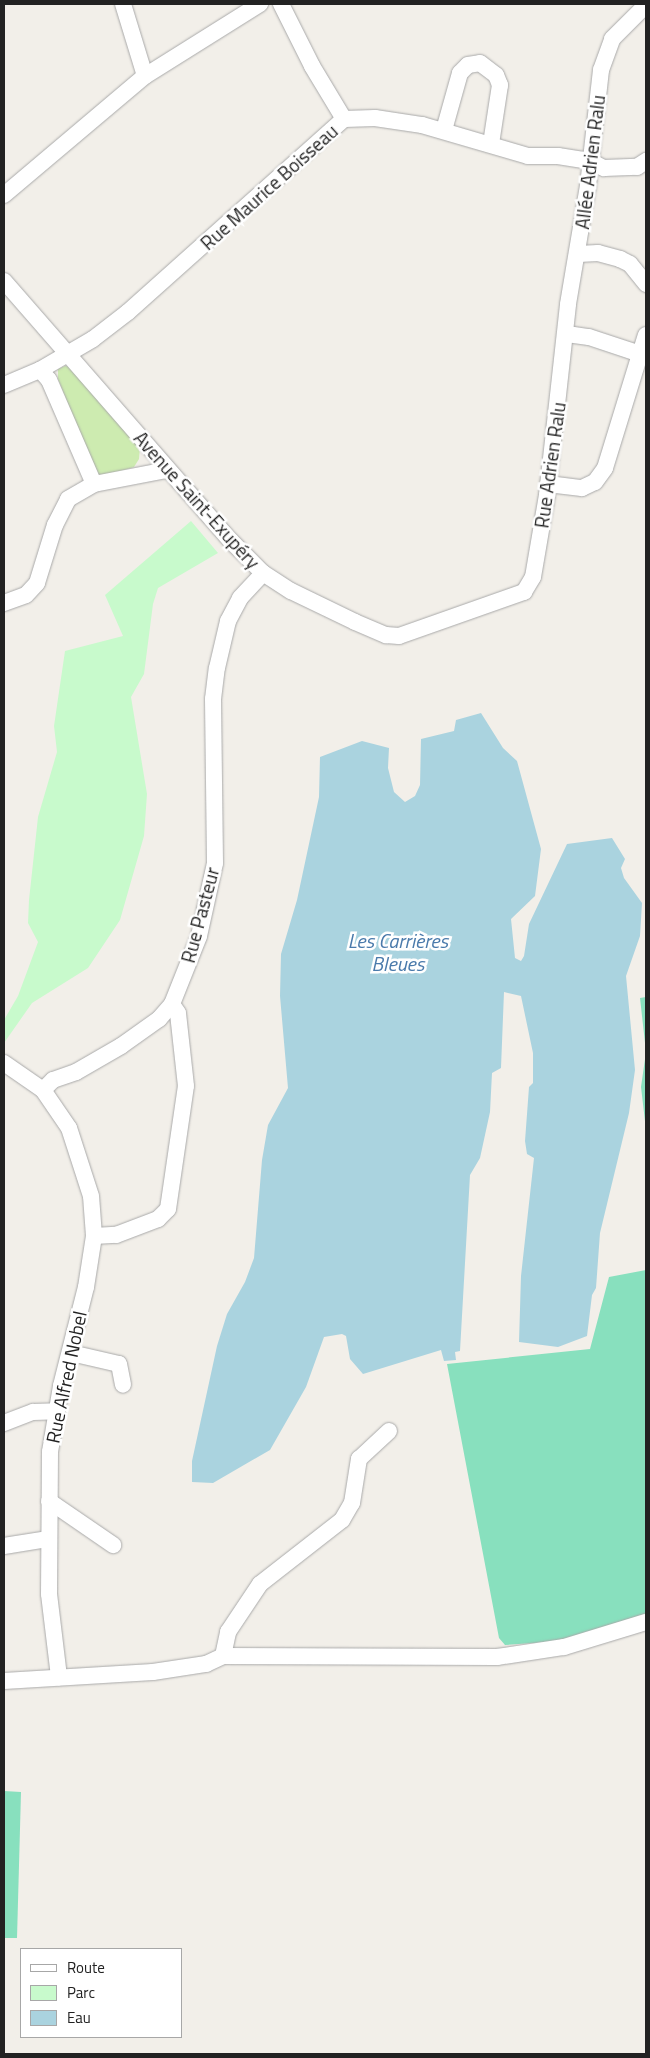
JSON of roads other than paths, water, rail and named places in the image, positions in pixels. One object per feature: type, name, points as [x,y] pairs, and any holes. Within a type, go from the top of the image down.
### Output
[{"type":"street","points":[[123,4],[145,76]]},
{"type":"street","points":[[8,191],[145,76],[260,4]]},
{"type":"street","points":[[282,4],[312,66],[344,119]]},
{"type":"street","name":"Allée Adrien Ralu","points":[[567,334],[601,70],[612,39],[646,5]]},
{"type":"street","points":[[444,130],[460,73],[468,65],[480,63],[496,75],[500,85],[491,144]]},
{"type":"street","name":"Rue Maurice Boisseau","points":[[4,385],[40,370],[66,353],[93,339],[145,299],[344,119],[375,118],[444,130],[528,156],[590,162],[621,170],[637,167],[646,161]]},
{"type":"street","points":[[578,254],[598,253],[620,259],[630,264],[646,284]]},
{"type":"street","name":"Avenue Saint-Exupéry","points":[[4,281],[166,470],[263,572],[313,603],[386,635],[414,633],[524,592]]},
{"type":"street","points":[[567,334],[588,337],[644,356]]},
{"type":"street","name":"Rue Adrien Ralu","points":[[524,592],[533,577],[548,484],[567,334]]},
{"type":"street","points":[[548,484],[582,488],[595,482],[605,468],[644,356],[646,335]]},
{"type":"street","points":[[40,370],[49,380],[94,484]]},
{"type":"street","points":[[4,603],[26,595],[37,583],[61,510],[68,499],[94,484],[166,470]]},
{"type":"street","name":"Rue Pasteur","points":[[43,1090],[53,1080],[76,1072],[121,1046],[159,1019],[172,1004],[198,936],[215,863],[213,698],[217,668],[228,622],[240,598],[263,572]]},
{"type":"street","points":[[94,1236],[116,1236],[158,1219],[168,1209],[186,1086],[178,1013],[172,1004]]},
{"type":"street","points":[[4,1063],[43,1090]]},
{"type":"street","name":"Rue Alfred Nobel","points":[[43,1090],[70,1128],[82,1161],[91,1196],[94,1236],[86,1287],[57,1411],[50,1452],[49,1594],[59,1677]]},
{"type":"street","points":[[70,1353],[119,1364],[123,1385]]},
{"type":"street","points":[[4,1423],[33,1412],[57,1411]]},
{"type":"street","points":[[223,1656],[228,1632],[260,1584],[342,1520],[352,1504],[359,1459],[388,1431]]},
{"type":"street","points":[[49,1501],[113,1545]]},
{"type":"street","points":[[4,1546],[48,1539]]},
{"type":"street","points":[[4,1681],[177,1669],[206,1664],[223,1656],[496,1657],[564,1647],[646,1622]]},
{"type":"water","name":"Les Carrières Bleues","points":[[481,713],[503,748],[517,761],[541,849],[535,896],[511,919],[515,958],[521,961],[524,956],[529,924],[567,844],[612,838],[625,859],[621,868],[624,878],[642,903],[640,936],[626,976],[635,1070],[629,1113],[600,1233],[596,1288],[592,1295],[587,1336],[558,1347],[519,1342],[521,1276],[534,1158],[527,1154],[525,1141],[529,1087],[533,1083],[533,1053],[521,996],[504,992],[501,1068],[492,1073],[490,1112],[480,1158],[470,1175],[460,1351],[455,1352],[456,1360],[444,1361],[441,1350],[363,1374],[350,1359],[346,1336],[342,1334],[324,1337],[306,1387],[270,1450],[213,1483],[192,1482],[192,1461],[217,1346],[227,1314],[245,1282],[254,1258],[262,1160],[268,1125],[288,1088],[280,996],[281,954],[297,900],[319,797],[320,757],[362,741],[389,748],[388,768],[394,792],[405,802],[415,796],[420,785],[421,739],[454,731],[456,720]]}]
